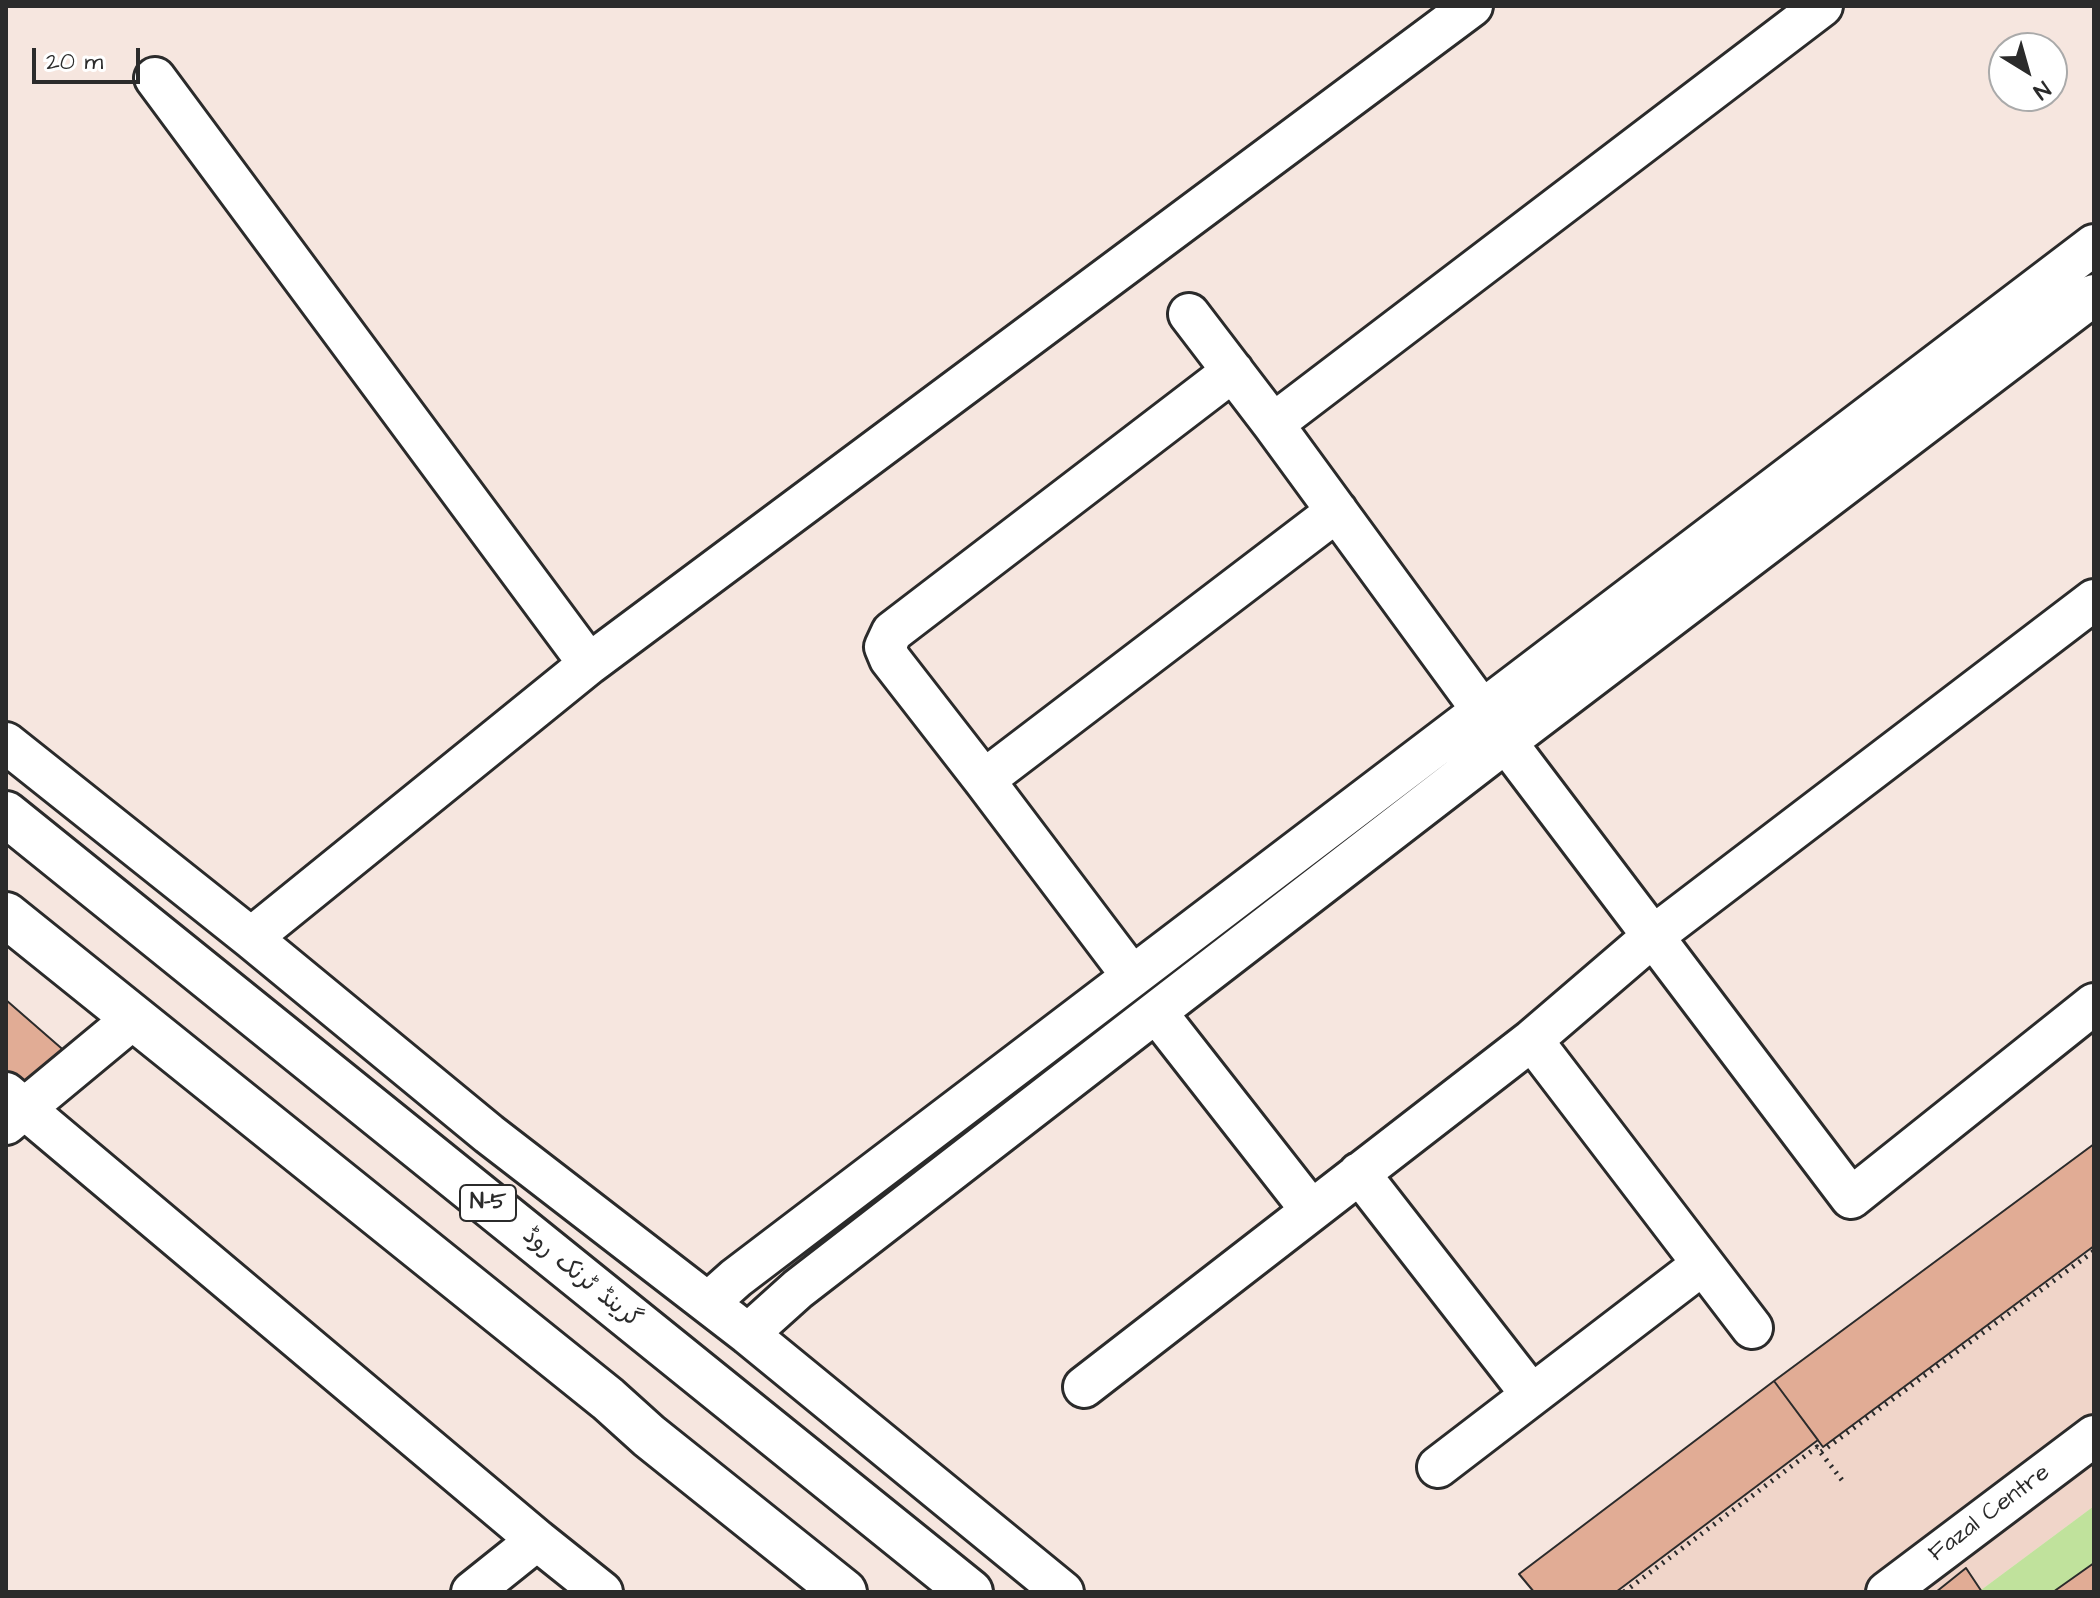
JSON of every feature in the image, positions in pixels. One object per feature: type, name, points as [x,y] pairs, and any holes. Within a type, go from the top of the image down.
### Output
[{"type":"highway","name":"گرینڈ ٹرنک روڈ","points":[[6,814],[970,1592]]},
{"type":"highway","points":[[6,915],[844,1592]]},
{"type":"street","points":[[251,938],[589,664],[1472,6]]},
{"type":"street","points":[[1273,424],[1796,14]]},
{"type":"street","points":[[155,78],[589,664]]},
{"type":"street","points":[[708,1303],[748,1268],[2094,245]]},
{"type":"street","points":[[748,1334],[798,1289],[1156,1012],[2094,295]]},
{"type":"street","points":[[1189,314],[1482,710]]},
{"type":"street","points":[[1132,976],[890,659],[885,647],[892,632],[1233,371]]},
{"type":"street","points":[[984,780],[1337,511]]},
{"type":"street","points":[[1084,1387],[1532,1040],[1652,937],[2094,600]]},
{"type":"street","points":[[1506,742],[1851,1198],[2094,1004]]},
{"type":"street","points":[[6,743],[251,938],[489,1134],[748,1334],[1063,1592]]},
{"type":"street","points":[[1156,1012],[1311,1210]]},
{"type":"street","points":[[135,1017],[12,1109],[602,1592]]},
{"type":"street","points":[[1532,1040],[1752,1328]]},
{"type":"street","points":[[1359,1173],[1531,1394]]},
{"type":"street","points":[[1438,1467],[1703,1264]]},
{"type":"street","name":"Fazal Centre","points":[[1887,1592],[2094,1436]]},
{"type":"street","points":[[472,1592],[537,1540]]},
{"type":"path","points":[[1821,1452],[2094,1251]]},
{"type":"path","points":[[1624,1592],[1817,1447],[1845,1484]]},
{"type":"shaded area","points":[[2094,1144],[2094,1506],[1982,1592],[1534,1592],[1519,1574],[1774,1381]]},
{"type":"green space","points":[[2094,1506],[2094,1592],[1982,1592],[1981,1590]]},
{"type":"building","points":[[6,1000],[68,1054],[6,1100]]},
{"type":"building","points":[[2094,1144],[2094,1246],[1823,1447],[1774,1381]]},
{"type":"building","points":[[1774,1381],[1818,1440],[1616,1592],[1534,1592],[1519,1574]]},
{"type":"building","points":[[2094,1563],[2094,1592],[2053,1592]]},
{"type":"building","points":[[1966,1568],[1982,1592],[1936,1592]]}]
